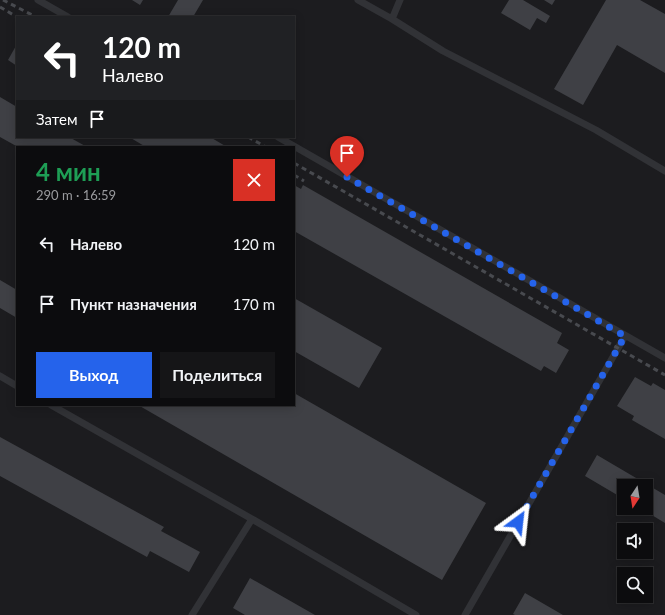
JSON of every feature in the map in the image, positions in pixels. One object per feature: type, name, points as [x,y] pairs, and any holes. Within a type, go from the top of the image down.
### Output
[{"type":"lane","points":[[38,0],[66,16]]},
{"type":"lane","points":[[358,0],[392,18],[443,51],[596,130],[665,171]]},
{"type":"lane","points":[[392,18],[400,0]]},
{"type":"lane","points":[[280,138],[294,146]]},
{"type":"lane","points":[[295,147],[665,358]]},
{"type":"lane","points":[[465,615],[625,336]]},
{"type":"lane","points":[[0,376],[16,385]]},
{"type":"lane","points":[[53,406],[252,519],[416,615]]},
{"type":"lane","points":[[192,615],[252,519]]},
{"type":"shaded area","points":[[0,0],[665,0],[665,615],[0,615]]},
{"type":"building","points":[[132,0],[143,0],[140,5]]},
{"type":"building","points":[[178,0],[203,0],[194,16],[169,16]]},
{"type":"building","points":[[509,0],[523,0],[550,16],[546,23],[537,18],[530,30],[501,13]]},
{"type":"building","points":[[544,0],[555,0],[552,5]]},
{"type":"building","points":[[606,0],[640,0],[665,14],[665,73],[617,45],[583,105],[554,89]]},
{"type":"building","points":[[16,46],[16,65],[8,60]]},
{"type":"building","points":[[0,97],[16,106],[16,138],[71,138],[85,146],[16,146],[0,137]]},
{"type":"building","points":[[131,138],[212,138],[225,146],[144,146]]},
{"type":"building","points":[[303,185],[562,333],[557,343],[569,350],[556,373],[544,366],[541,371],[295,232],[295,186],[301,189]]},
{"type":"building","points":[[0,280],[16,289],[16,317],[0,308]]},
{"type":"building","points":[[295,299],[382,348],[359,388],[295,352]]},
{"type":"building","points":[[635,377],[651,386],[653,383],[665,390],[665,439],[632,420],[634,416],[617,406]]},
{"type":"building","points":[[295,394],[486,503],[442,580],[140,406],[295,406]]},
{"type":"building","points":[[0,437],[164,527],[161,531],[200,552],[189,572],[150,551],[147,557],[0,476]]},
{"type":"building","points":[[597,455],[638,479],[617,479],[617,495],[585,476]]},
{"type":"building","points":[[653,488],[665,495],[665,523],[652,515],[653,515]]},
{"type":"building","points":[[250,578],[315,615],[245,615],[233,608]]},
{"type":"building","points":[[525,593],[563,615],[513,614]]},
{"type":"railway","points":[[3,0],[34,16]]},
{"type":"railway","points":[[0,7],[16,16]]},
{"type":"railway","points":[[250,138],[264,146]]},
{"type":"railway","points":[[295,164],[665,375]]},
{"type":"railway","points":[[295,176],[304,181]]},
{"type":"route","points":[[347,177],[625,336],[518,522]]}]
